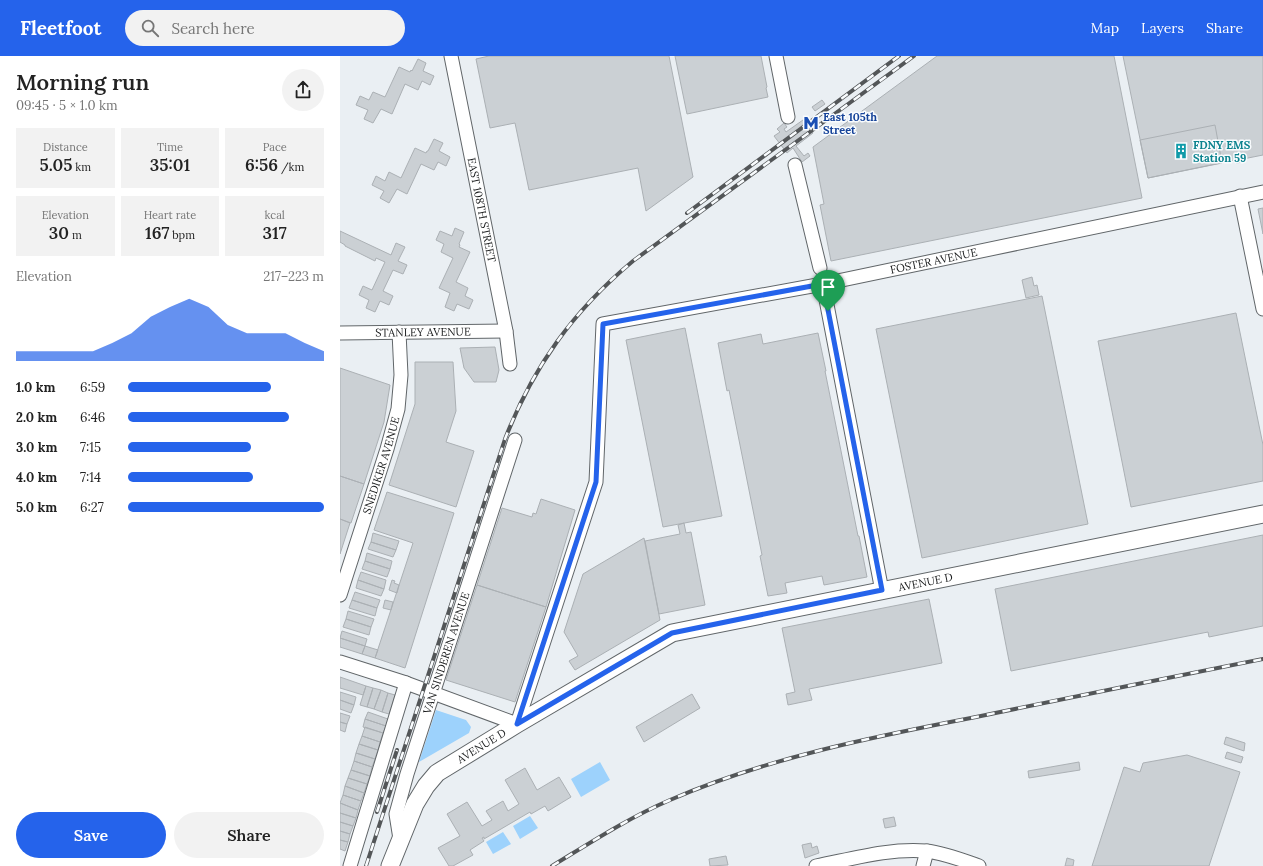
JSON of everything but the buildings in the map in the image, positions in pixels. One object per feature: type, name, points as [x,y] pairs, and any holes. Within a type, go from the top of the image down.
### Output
[{"type":"main road","name":"AVENUE D","points":[[400,839],[415,804],[426,786],[437,773],[672,633],[1263,514]]},
{"type":"main road","points":[[390,866],[400,839]]},
{"type":"main road","points":[[400,839],[404,866]]},
{"type":"street","name":"EAST 108TH STREET","points":[[451,56],[506,331],[510,364]]},
{"type":"street","points":[[776,56],[788,117]]},
{"type":"street","points":[[795,165],[820,268]]},
{"type":"street","name":"FOSTER AVENUE","points":[[517,724],[596,482],[603,324],[823,284],[1263,192]]},
{"type":"street","points":[[1240,196],[1263,309]]},
{"type":"street","points":[[823,284],[882,590]]},
{"type":"street","name":"STANLEY AVENUE","points":[[340,333],[506,331]]},
{"type":"street","name":"SNEDIKER AVENUE","points":[[340,596],[385,456],[398,409],[401,374],[399,332]]},
{"type":"street","name":"VAN SINDEREN AVENUE","points":[[400,839],[396,820],[396,809],[515,440]]},
{"type":"street","points":[[340,662],[406,683],[517,724]]},
{"type":"street","points":[[350,866],[406,683]]},
{"type":"street","points":[[816,866],[904,850],[927,851],[979,866]]},
{"type":"street","points":[[923,866],[927,851]]},
{"type":"shaded area","points":[[436,710],[466,720],[471,727],[469,733],[419,762]]},
{"type":"shaded area","points":[[600,762],[610,780],[581,797],[571,779]]},
{"type":"shaded area","points":[[530,816],[538,828],[520,839],[513,826]]},
{"type":"shaded area","points":[[503,832],[511,844],[493,854],[486,842]]},
{"type":"railway","points":[[687,213],[899,56]]},
{"type":"railway","points":[[366,866],[505,439],[528,388],[542,364],[574,320],[611,280],[633,261],[914,56]]},
{"type":"railway","points":[[552,866],[610,831],[654,807],[707,785],[744,772],[820,750],[898,732],[1263,659]]},
{"type":"railway","points":[[377,812],[397,750]]},
{"type":"place","name":"East 105th Street","points":[[811,123]]},
{"type":"place","name":"FDNY EMS Station 59","points":[[1181,151]]},
{"type":"route","points":[[823,284],[828,311],[882,590],[672,633],[517,724],[596,482],[603,324],[823,284]]}]
